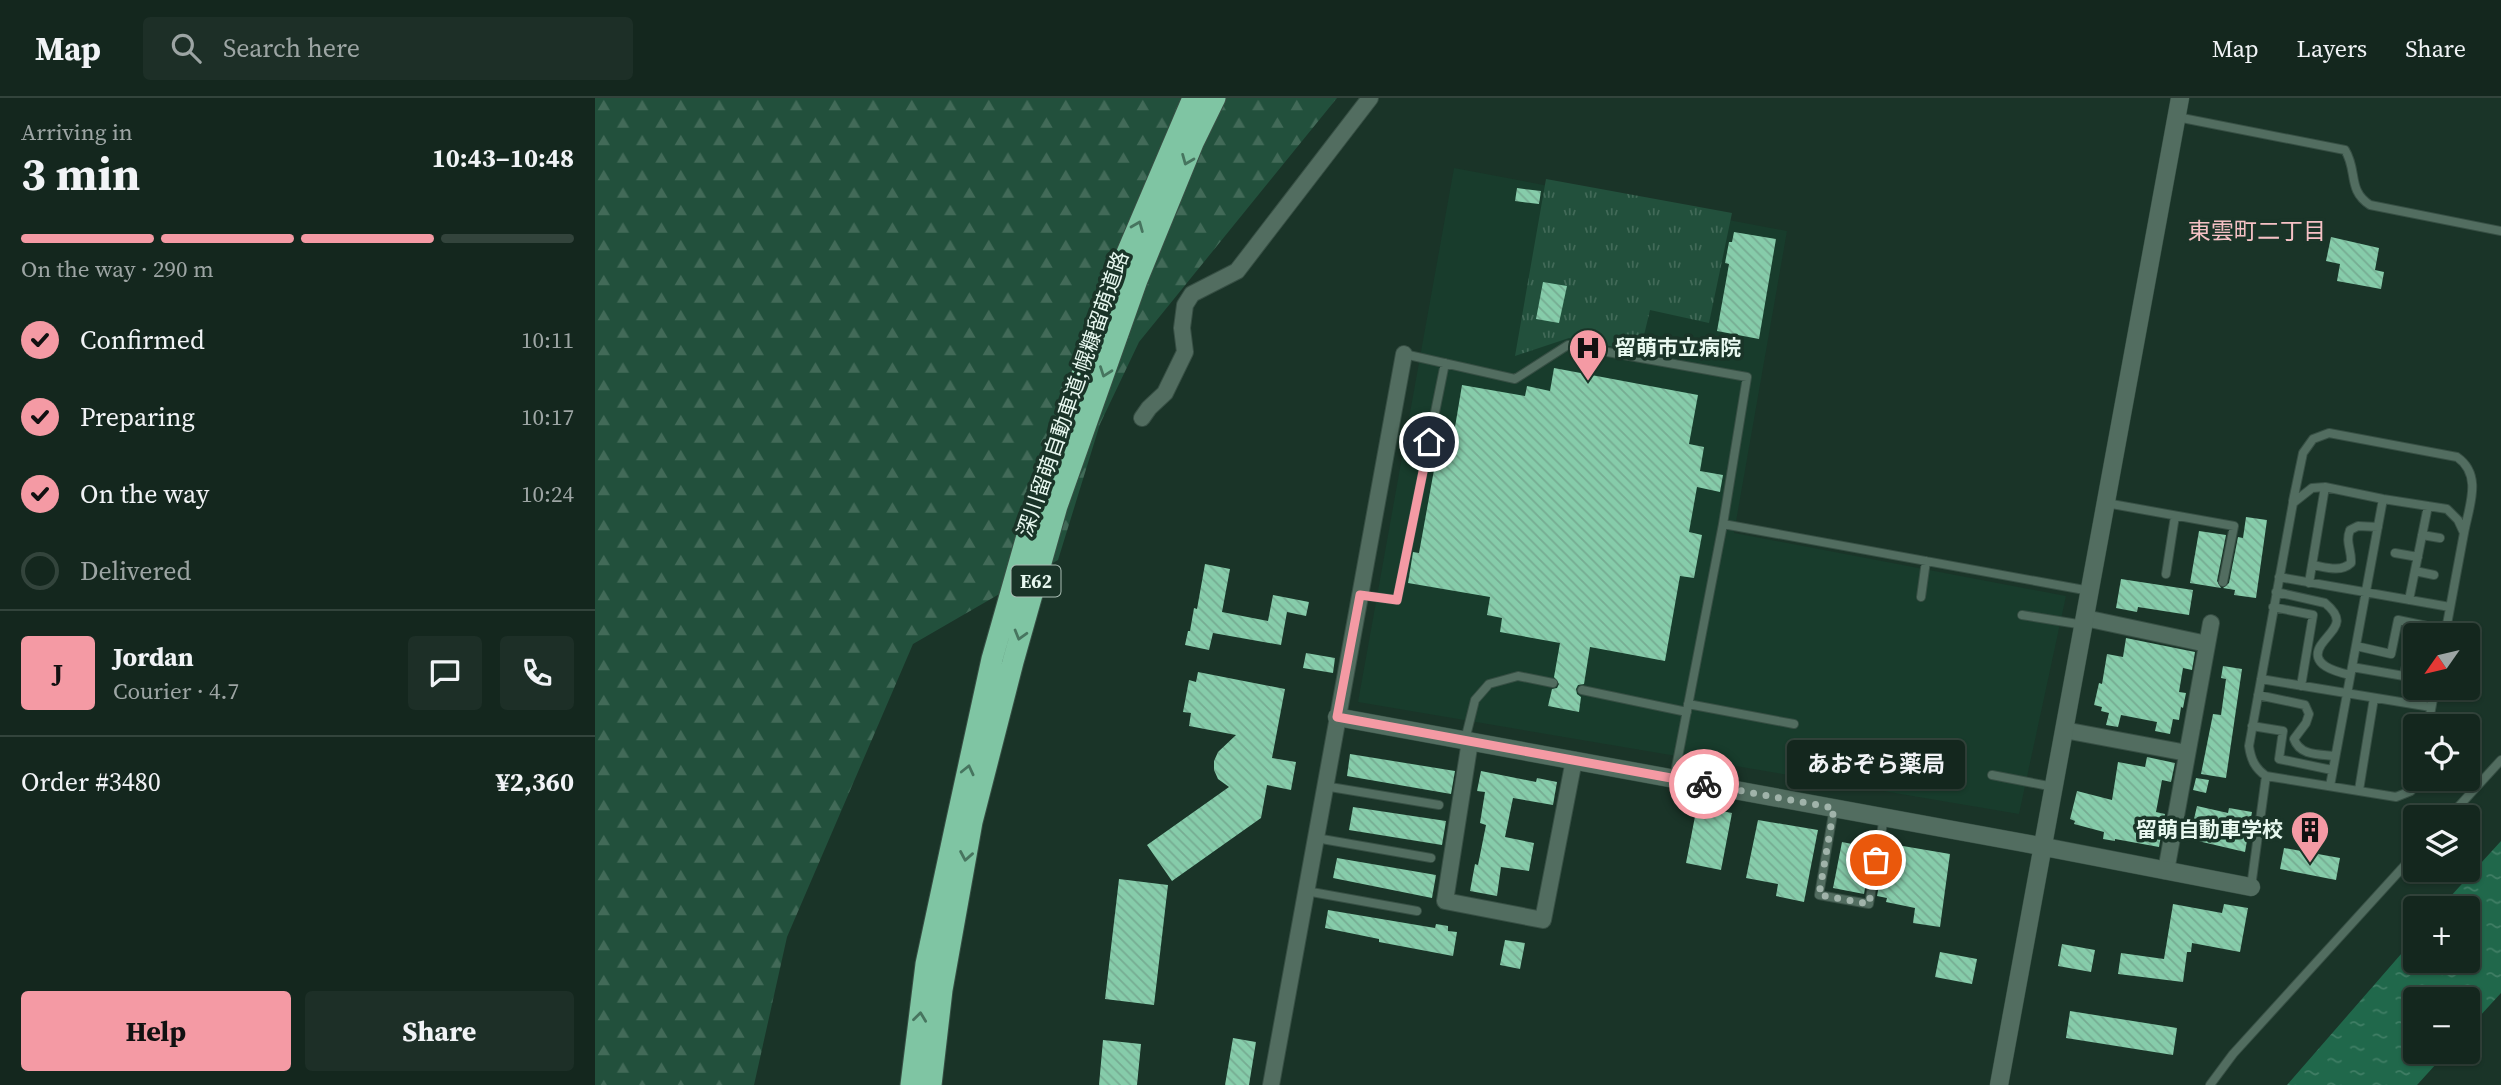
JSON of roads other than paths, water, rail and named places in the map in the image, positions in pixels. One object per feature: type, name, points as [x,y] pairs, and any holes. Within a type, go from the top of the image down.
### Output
[{"type":"highway","name":"深川留萌自動車道;幌糠留萌道路","points":[[911,1085],[926,964],[956,824],[992,659],[1038,497],[1118,274],[1192,98]]},
{"type":"highway","name":"深川留萌自動車道;幌糠留萌道路","points":[[931,1085],[942,990],[972,822],[1050,532],[1137,281],[1193,143],[1215,98]]},
{"type":"street","points":[[1142,418],[1165,393],[1185,352],[1182,328],[1185,304],[1192,293],[1237,271],[1370,98]]},
{"type":"street","points":[[1999,1085],[2180,98]]},
{"type":"street","points":[[1271,1085],[1404,354]]},
{"type":"street","points":[[2084,622],[2207,644]]},
{"type":"street","points":[[2166,870],[2211,622]]},
{"type":"street","points":[[1337,717],[2043,846],[2251,887]]},
{"type":"street","points":[[2064,730],[2187,753]]},
{"type":"street","points":[[1467,741],[1444,901],[1543,920],[1574,760]]},
{"type":"lane","points":[[2177,117],[2345,150],[2352,162],[2354,188],[2362,200],[2370,205],[2501,231]]},
{"type":"lane","points":[[1404,354],[1515,379],[1568,345],[1747,377],[1723,524],[1674,778]]},
{"type":"lane","points":[[1360,595],[1397,600],[1445,363]]},
{"type":"lane","points":[[2411,791],[2396,797],[2266,776],[2256,769],[2250,758],[2252,726],[2293,503],[2303,453],[2312,439],[2329,433],[2457,457],[2468,464],[2474,481],[2447,623]]},
{"type":"lane","points":[[2309,583],[2325,487]]},
{"type":"lane","points":[[2293,503],[2312,488],[2325,487],[2447,509],[2458,520],[2464,533]]},
{"type":"lane","points":[[2329,786],[2383,499]]},
{"type":"lane","points":[[2106,503],[2234,526],[2223,582]]},
{"type":"lane","points":[[2409,600],[2428,506]]},
{"type":"lane","points":[[2166,574],[2175,516]]},
{"type":"lane","points":[[1723,524],[2090,591]]},
{"type":"lane","points":[[2312,565],[2347,568],[2351,563],[2346,539],[2350,530],[2358,526],[2378,527]]},
{"type":"lane","points":[[2422,535],[2440,538]]},
{"type":"lane","points":[[2395,553],[2418,557]]},
{"type":"lane","points":[[1921,597],[1926,561]]},
{"type":"lane","points":[[2415,571],[2434,575]]},
{"type":"lane","points":[[2279,577],[2450,607]]},
{"type":"lane","points":[[2276,592],[2325,603],[2330,607],[2336,616],[2336,624],[2333,635],[2322,643],[2318,651],[2321,662],[2329,671],[2403,676]]},
{"type":"lane","points":[[2273,607],[2313,615],[2301,685]]},
{"type":"lane","points":[[2022,615],[2084,622]]},
{"type":"lane","points":[[2355,646],[2391,654],[2398,620],[2409,623]]},
{"type":"lane","points":[[1467,741],[1475,699],[1489,684],[1518,676],[1553,683]]},
{"type":"lane","points":[[2261,679],[2431,707]]},
{"type":"lane","points":[[1582,690],[1794,724]]},
{"type":"lane","points":[[2258,695],[2305,705],[2309,714],[2294,739],[2297,746],[2303,752],[2335,756]]},
{"type":"lane","points":[[2359,790],[2374,698]]},
{"type":"lane","points":[[2430,714],[2432,700]]},
{"type":"lane","points":[[2252,726],[2283,731],[2279,759],[2332,770]]},
{"type":"lane","points":[[2460,805],[2501,760]]},
{"type":"lane","points":[[1992,775],[2054,787]]},
{"type":"lane","points":[[2251,887],[2266,776]]},
{"type":"lane","points":[[1325,786],[1439,805]]},
{"type":"lane","points":[[1834,808],[1819,895],[1869,904],[1884,817]]},
{"type":"lane","points":[[1315,838],[1431,858]]},
{"type":"lane","points":[[2210,1085],[2233,1054],[2403,867]]},
{"type":"lane","points":[[1306,891],[1417,911]]},
{"type":"water","points":[[2501,841],[2501,993],[2480,1016],[2480,987],[2403,987],[2403,1064],[2436,1064],[2417,1085],[2287,1085],[2403,952],[2403,973],[2480,973],[2480,896],[2451,896],[2464,882],[2480,882],[2480,864]]},
{"type":"place","name":"留萌市立病院","points":[[1588,382]]},
{"type":"place","name":"あおぞら薬局","points":[[1876,860]]},
{"type":"place","name":"留萌自動車学校","points":[[2310,864]]},
{"type":"district","name":"東雲町二丁目","points":[[2257,231]]}]
